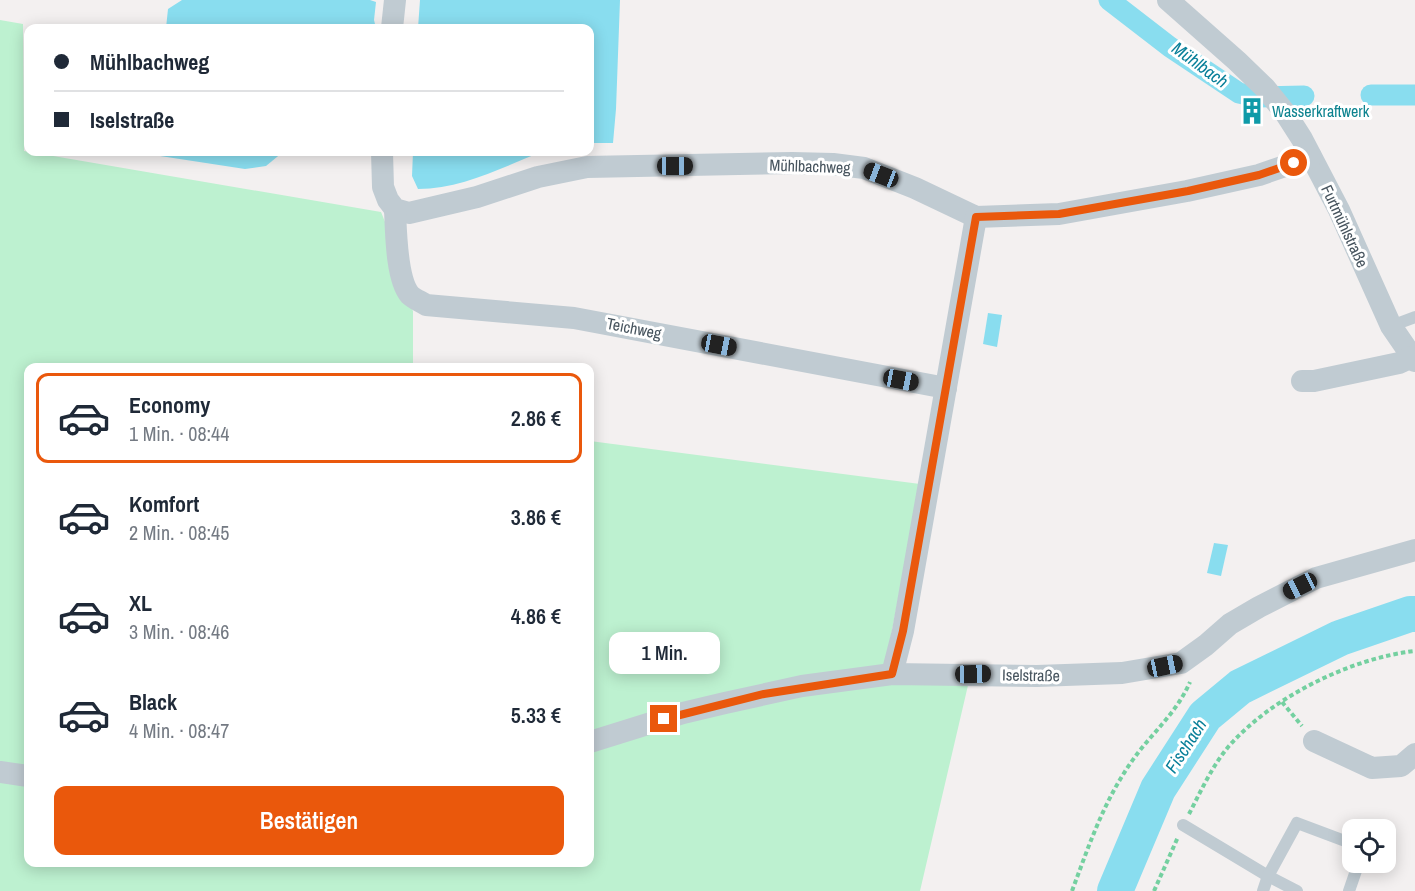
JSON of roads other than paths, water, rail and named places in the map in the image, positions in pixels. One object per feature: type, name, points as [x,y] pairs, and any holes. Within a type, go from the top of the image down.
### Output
[{"type":"street","points":[[392,24],[395,0]]},
{"type":"street","name":"Furtmühlstraße","points":[[1168,0],[1238,61],[1265,88],[1286,114],[1339,210],[1391,326],[1413,359],[1314,381],[1302,381]]},
{"type":"street","points":[[382,156],[383,187],[388,200],[395,209]]},
{"type":"street","name":"Mühlbachweg","points":[[395,209],[409,213],[477,197],[538,177],[587,167],[792,163],[833,164],[864,168],[915,188],[976,217],[1059,214],[1188,191],[1259,175],[1311,157]]},
{"type":"street","name":"Teichweg","points":[[395,209],[396,245],[404,282],[410,295],[426,305],[574,318],[946,388]]},
{"type":"street","points":[[892,674],[903,631],[976,217]]},
{"type":"street","name":"Iselstraße","points":[[594,741],[683,713],[764,694],[892,674],[1037,676],[1122,673],[1181,663],[1230,624],[1316,578],[1415,550]]},
{"type":"street","points":[[1314,741],[1372,768],[1401,766],[1415,754]]},
{"type":"street","points":[[0,772],[24,775]]},
{"type":"lane","points":[[1391,326],[1415,317]]},
{"type":"lane","points":[[1263,891],[1268,876],[1297,823],[1342,840]]},
{"type":"lane","points":[[1183,825],[1297,891]]},
{"type":"lane","points":[[1349,891],[1355,873]]},
{"type":"water","points":[[182,0],[370,0],[376,2],[375,24],[166,24],[168,9]]},
{"type":"water","points":[[420,0],[620,0],[613,143],[594,143],[594,24],[418,24]]},
{"type":"water","points":[[160,156],[278,156],[266,166],[245,169]]},
{"type":"water","points":[[413,156],[532,156],[465,182],[434,188],[418,189],[412,176]]},
{"type":"water","points":[[988,313],[1002,315],[997,347],[983,344]]},
{"type":"water","points":[[1214,543],[1228,545],[1221,576],[1207,573]]},
{"type":"waterway","name":"Mühlbach","points":[[1109,0],[1170,47],[1239,93],[1257,97],[1304,96]]},
{"type":"waterway","name":"Mühlbach","points":[[1371,95],[1415,95]]},
{"type":"waterway","name":"Fischach","points":[[1115,891],[1158,789],[1205,716],[1240,687],[1340,638],[1415,614]]},
{"type":"place","name":"Wasserkraftwerk","points":[[1252,111]]}]
